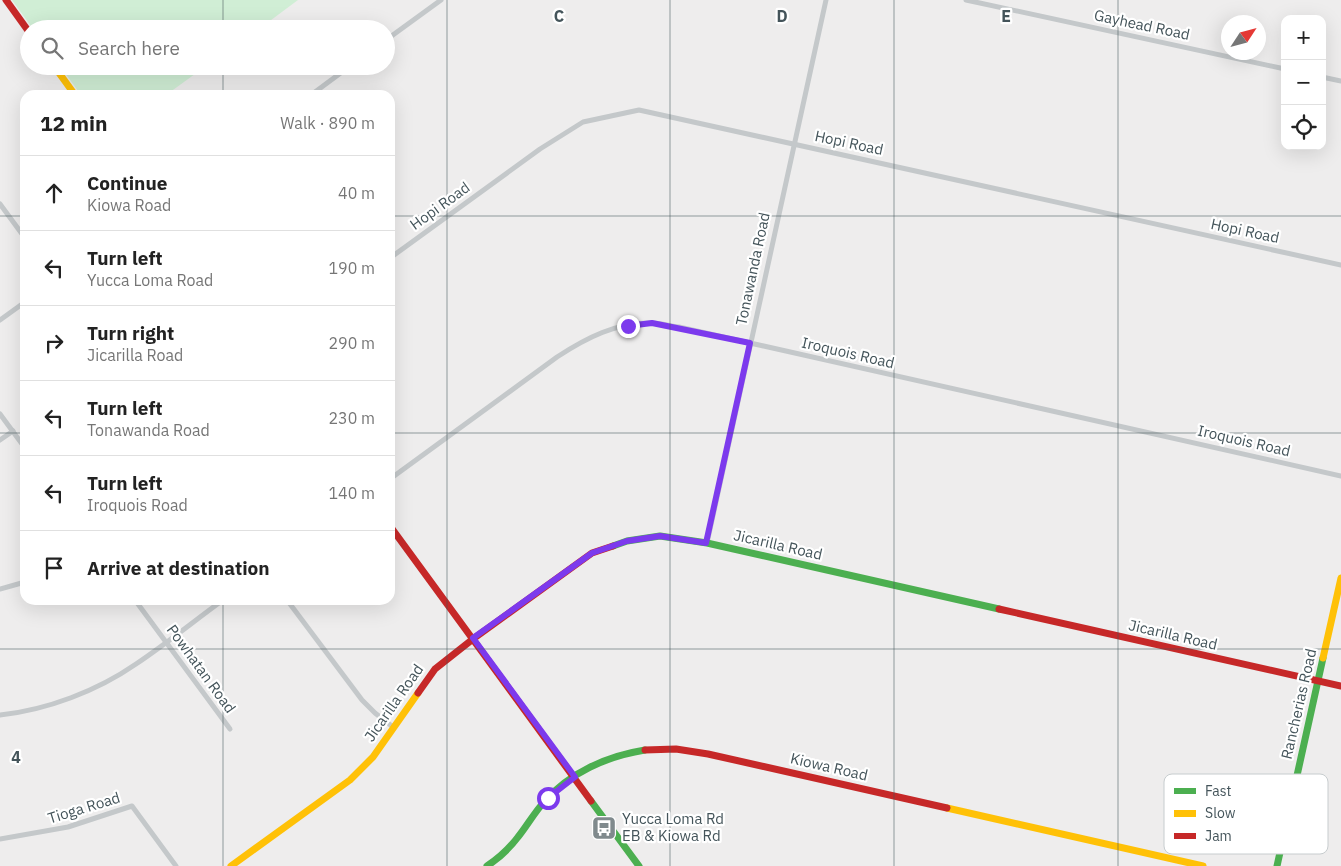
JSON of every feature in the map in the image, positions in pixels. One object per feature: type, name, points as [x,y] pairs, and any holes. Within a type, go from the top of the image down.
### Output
[{"type":"street","points":[[6,0],[20,20]]},
{"type":"street","points":[[395,34],[442,0]]},
{"type":"street","name":"Tonawanda Road","points":[[706,543],[826,0]]},
{"type":"street","name":"Gayhead Road","points":[[966,0],[1281,68]]},
{"type":"street","points":[[61,75],[71,90]]},
{"type":"street","points":[[318,90],[338,75]]},
{"type":"street","points":[[1326,78],[1341,81]]},
{"type":"street","name":"Hopi Road","points":[[395,254],[540,149],[583,122],[639,110],[1341,265]]},
{"type":"street","points":[[0,204],[20,231]]},
{"type":"street","points":[[0,320],[20,306]]},
{"type":"street","name":"Iroquois Road","points":[[395,475],[557,357],[586,339],[607,330],[652,323],[750,343],[1341,476]]},
{"type":"street","points":[[0,414],[20,441]]},
{"type":"street","points":[[0,440],[13,431]]},
{"type":"street","points":[[395,533],[639,866]]},
{"type":"street","name":"Jicarilla Road","points":[[232,866],[350,780],[373,757],[434,669],[473,638],[592,553],[627,541],[660,536],[706,543],[1341,686]]},
{"type":"street","name":"Rancherias Road","points":[[1298,774],[1341,578]]},
{"type":"street","points":[[0,589],[20,583]]},
{"type":"street","name":"Powhatan Road","points":[[139,605],[230,730]]},
{"type":"street","points":[[0,715],[15,714],[85,692],[136,664],[216,605]]},
{"type":"street","points":[[291,605],[362,700],[393,727]]},
{"type":"street","name":"Kiowa Road","points":[[487,866],[508,850],[548,798],[575,777],[606,759],[628,752],[667,748],[687,750],[1203,866]]},
{"type":"street","name":"Tioga Road","points":[[0,839],[68,827],[132,806],[176,866]]},
{"type":"green space","points":[[12,0],[298,0],[271,20],[26,20]]},
{"type":"green space","points":[[67,75],[194,75],[173,90],[77,90]]},
{"type":"traffic: fast","points":[[613,546],[627,541],[660,536],[707,543],[999,609]]},
{"type":"traffic: fast","points":[[1297,774],[1323,658]]},
{"type":"traffic: fast","points":[[487,866],[511,845],[540,806],[565,782],[603,761],[645,750]]},
{"type":"traffic: fast","points":[[591,801],[639,866]]},
{"type":"traffic: fast","points":[[1277,866],[1280,854]]},
{"type":"traffic: slow","points":[[61,75],[71,90]]},
{"type":"traffic: slow","points":[[1323,658],[1341,578]]},
{"type":"traffic: slow","points":[[231,866],[350,780],[373,757],[418,693]]},
{"type":"traffic: slow","points":[[947,808],[1203,866]]},
{"type":"traffic: jam","points":[[6,0],[20,20]]},
{"type":"traffic: jam","points":[[395,533],[591,801]]},
{"type":"traffic: jam","points":[[418,693],[435,669],[473,639],[592,553],[613,546]]},
{"type":"traffic: jam","points":[[999,609],[1341,686]]},
{"type":"traffic: jam","points":[[645,750],[676,749],[708,754],[947,808]]},
{"type":"place","name":"Yucca Loma Rd EB & Kiowa Rd","points":[[604,828]]},
{"type":"route","points":[[548,798],[575,777],[473,638],[592,553],[627,541],[660,536],[706,543],[750,343],[652,323],[628,326]]}]
